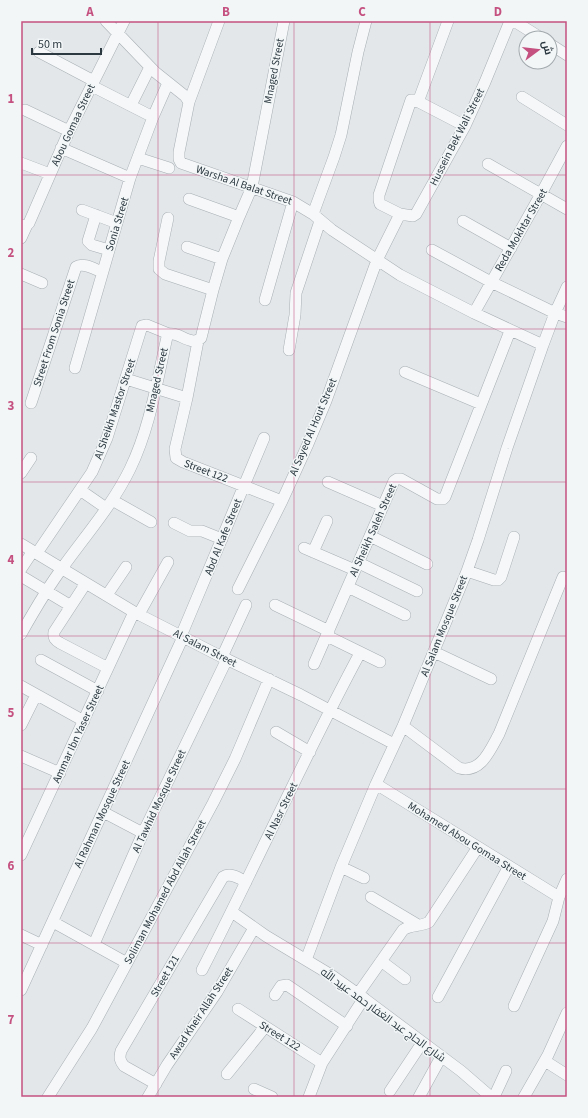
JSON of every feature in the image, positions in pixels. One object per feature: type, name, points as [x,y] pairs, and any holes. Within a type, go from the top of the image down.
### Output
[{"type":"street","points":[[106,21],[150,67],[185,96],[188,102]]},
{"type":"street","name":"Abou Gomaa Street","points":[[21,238],[24,226],[50,174],[69,131],[124,21]]},
{"type":"street","points":[[188,102],[218,21]]},
{"type":"street","name":"Mnaged Street","points":[[21,634],[46,591],[109,504],[130,470],[137,454],[151,406],[166,337],[169,334],[174,333],[191,340],[198,341],[201,338],[222,260],[252,187],[284,21]]},
{"type":"street","points":[[289,350],[295,315],[296,293],[340,135],[356,58],[366,21]]},
{"type":"street","points":[[418,102],[448,21]]},
{"type":"street","name":"Hussein Bek Wali Street","points":[[400,214],[413,216],[416,214],[465,126],[510,21]]},
{"type":"street","points":[[514,21],[528,30]]},
{"type":"street","points":[[558,49],[567,55]]},
{"type":"street","points":[[39,52],[153,117]]},
{"type":"street","points":[[131,105],[150,67]]},
{"type":"street","name":"Sonia Street","points":[[75,368],[130,178],[153,117],[168,83]]},
{"type":"street","points":[[522,97],[567,125]]},
{"type":"street","points":[[400,214],[380,204],[379,200],[410,102],[414,100],[465,126]]},
{"type":"street","name":"Warsha Al Balat Street","points":[[188,102],[179,152],[179,159],[181,163],[293,202],[400,275],[510,331],[543,345]]},
{"type":"street","points":[[25,110],[69,131]]},
{"type":"street","name":"Reda Mokhtar Street","points":[[474,313],[567,146]]},
{"type":"street","points":[[61,148],[130,178]]},
{"type":"street","points":[[138,158],[169,168]]},
{"type":"street","points":[[21,163],[50,174]]},
{"type":"street","points":[[488,164],[567,209]]},
{"type":"street","points":[[189,199],[238,218]]},
{"type":"street","points":[[265,300],[293,202]]},
{"type":"street","points":[[82,210],[117,223]]},
{"type":"street","name":"Al Sayed Al Hout Street","points":[[238,589],[282,500],[326,401],[377,260],[400,214]]},
{"type":"street","points":[[96,216],[88,241],[92,245],[109,250]]},
{"type":"street","points":[[168,218],[159,261],[159,269],[165,274],[213,290]]},
{"type":"street","points":[[463,221],[511,248]]},
{"type":"street","points":[[187,247],[222,260]]},
{"type":"street","points":[[432,250],[491,282],[555,313],[567,317]]},
{"type":"street","name":"Street From Sonia Street","points":[[31,404],[76,267],[79,265],[84,265],[102,272]]},
{"type":"street","points":[[21,274],[42,283]]},
{"type":"street","name":"Al Salam Mosque Street","points":[[306,960],[341,867],[376,784],[403,726],[467,571],[507,448],[543,345],[567,287]]},
{"type":"street","name":"Al Sheikh Mastor Street","points":[[35,552],[80,490],[99,458],[126,379],[142,326],[147,325],[169,334]]},
{"type":"street","name":"Al Sheikh Saleh Street","points":[[314,664],[392,484],[397,479],[401,479],[437,499],[445,498],[510,331]]},
{"type":"street","name":"Street 122","points":[[198,341],[175,449],[176,458],[282,500]]},
{"type":"street","points":[[405,372],[482,404]]},
{"type":"street","points":[[126,379],[187,398]]},
{"type":"street","name":"Abd Al Kafe Street","points":[[182,637],[264,438]]},
{"type":"street","points":[[21,473],[31,458]]},
{"type":"street","points":[[328,482],[383,506]]},
{"type":"street","points":[[80,490],[151,522]]},
{"type":"street","points":[[327,522],[308,550],[357,566],[417,591]]},
{"type":"street","points":[[174,523],[190,531],[202,531],[222,539]]},
{"type":"street","points":[[370,536],[427,564]]},
{"type":"street","points":[[467,571],[498,580],[501,577],[514,537]]},
{"type":"street","name":"Al Salam Street","points":[[21,544],[137,613],[182,637],[330,710],[394,744]]},
{"type":"street","points":[[21,569],[35,552]]},
{"type":"street","name":"Ammar Ibn Yaser Street","points":[[21,855],[108,668],[137,613],[168,562]]},
{"type":"street","points":[[107,595],[126,567]]},
{"type":"street","points":[[21,576],[71,606]]},
{"type":"street","points":[[403,726],[459,768],[467,770],[475,768],[486,756],[499,734],[563,577]]},
{"type":"street","points":[[86,583],[54,632],[55,639],[108,668]]},
{"type":"street","points":[[348,587],[405,615]]},
{"type":"street","name":"Al Tawhid Mosque Street","points":[[94,944],[143,833],[225,658],[246,605]]},
{"type":"street","points":[[275,605],[360,653],[380,662]]},
{"type":"street","name":"Al Rahman Mosque Street","points":[[21,990],[104,812],[182,637]]},
{"type":"street","points":[[434,652],[491,679]]},
{"type":"street","name":"Al Nasr Street","points":[[202,970],[232,912],[330,710],[360,653]]},
{"type":"street","points":[[41,660],[98,691]]},
{"type":"street","name":"Soliman Mohamed Abd Allah Street","points":[[48,1097],[92,1028],[225,781],[269,679]]},
{"type":"street","points":[[21,686],[84,721]]},
{"type":"street","points":[[21,725],[36,695]]},
{"type":"street","points":[[276,732],[310,752]]},
{"type":"street","points":[[21,756],[60,773]]},
{"type":"street","name":"Mohamed Abou Gomaa Street","points":[[376,784],[559,897]]},
{"type":"street","points":[[104,812],[143,833]]},
{"type":"street","points":[[309,1097],[322,1063],[347,1026],[361,996],[381,961],[403,930],[407,927],[424,925],[430,922],[478,847]]},
{"type":"street","points":[[438,996],[508,866]]},
{"type":"street","points":[[341,867],[364,878]]},
{"type":"street","name":"Street 121","points":[[156,1084],[124,1066],[120,1062],[119,1057],[121,1051],[223,877],[226,874],[231,875],[246,882]]},
{"type":"street","points":[[514,1006],[553,921],[559,897],[567,879]]},
{"type":"street","points":[[371,897],[418,925]]},
{"type":"street","name":"شارع الحاج عبد الغفار حمد عبيد الله","points":[[232,912],[286,949],[331,975],[361,996],[492,1097]]},
{"type":"street","points":[[52,922],[127,963]]},
{"type":"street","name":"Awad Kheir Allah Street","points":[[148,1097],[217,992],[254,928]]},
{"type":"street","points":[[21,935],[42,946]]},
{"type":"street","points":[[381,961],[404,979]]},
{"type":"street","points":[[275,995],[280,986],[284,985],[292,987],[347,1026]]},
{"type":"street","name":"Street 122","points":[[238,1009],[322,1063]]},
{"type":"street","points":[[524,1097],[544,1061],[567,1013]]},
{"type":"street","points":[[226,1074],[265,1027]]},
{"type":"street","points":[[390,1091],[422,1043]]},
{"type":"street","points":[[419,1097],[440,1056]]},
{"type":"street","points":[[544,1061],[567,1075]]},
{"type":"street","points":[[492,1097],[506,1071]]},
{"type":"street","points":[[254,1089],[272,1097]]}]
